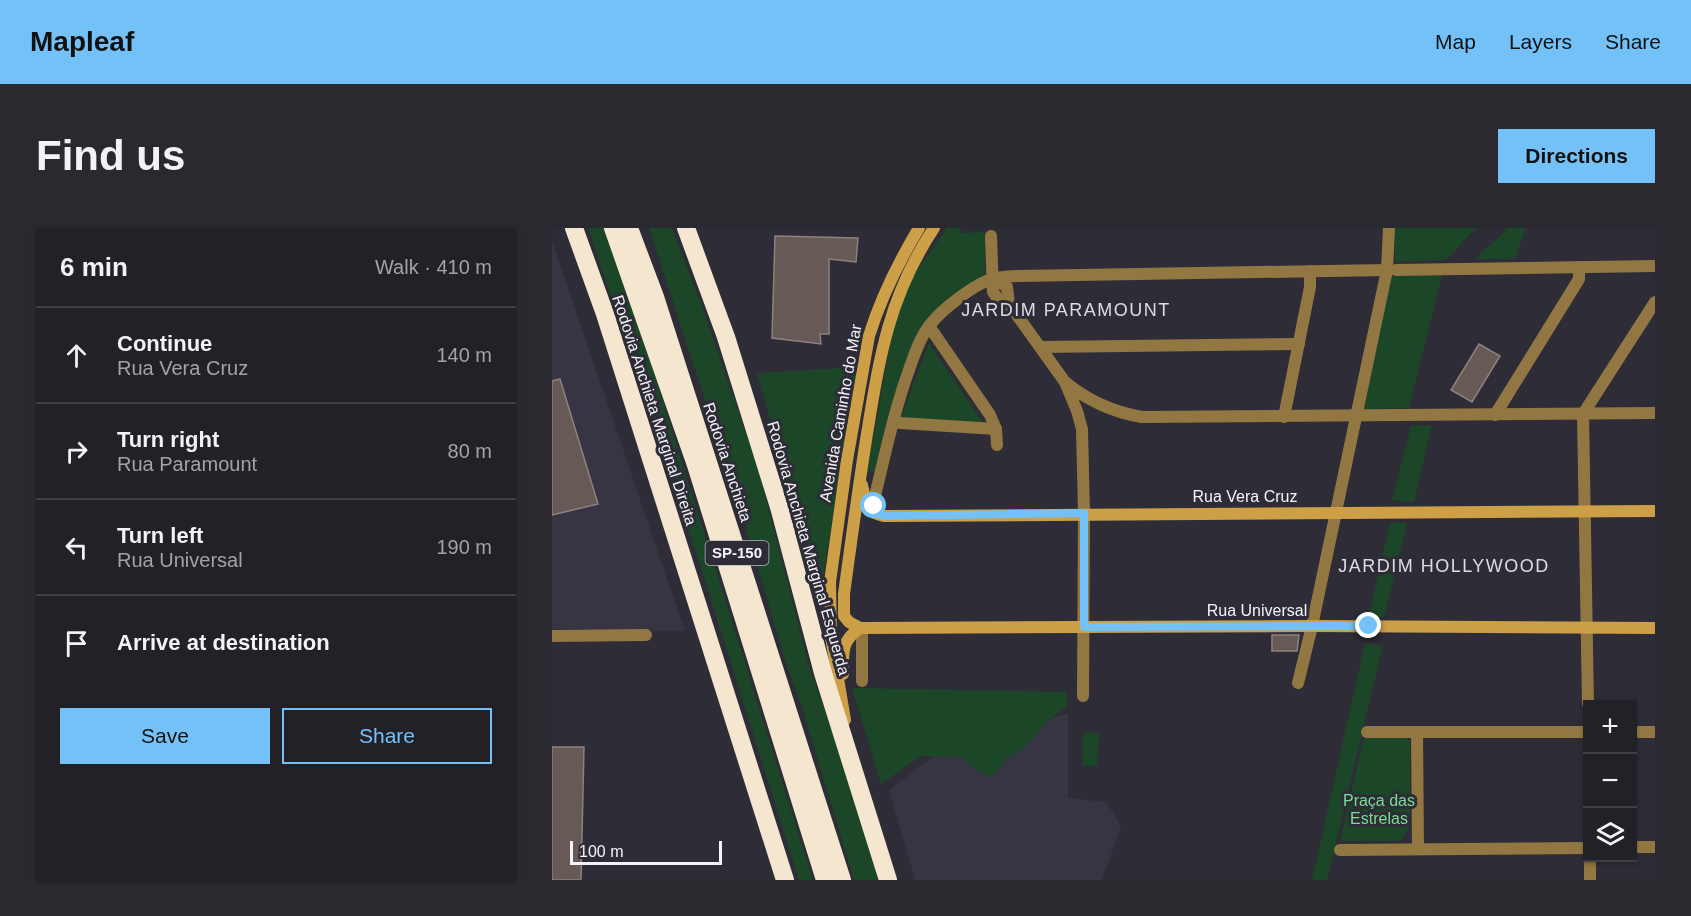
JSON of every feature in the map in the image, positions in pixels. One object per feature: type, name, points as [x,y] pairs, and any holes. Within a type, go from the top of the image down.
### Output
[{"type":"highway","points":[[563,228],[593,280]]},
{"type":"highway","name":"Rodovia Anchieta Marginal Direita","points":[[574,228],[605,314],[784,880]]},
{"type":"highway","name":"Rodovia Anchieta","points":[[613,228],[696,465],[825,880]]},
{"type":"highway","name":"Rodovia Anchieta","points":[[629,228],[658,308],[842,880]]},
{"type":"highway","name":"Rodovia Anchieta Marginal Esquerda","points":[[686,228],[726,337],[778,507],[824,673],[888,880]]},
{"type":"street","name":"Avenida Caminho do Mar","points":[[850,757],[829,621],[830,582],[835,538],[869,336],[879,305],[898,263],[919,228]]},
{"type":"street","name":"Avenida Caminho do Mar","points":[[861,628],[849,622],[844,616],[843,608],[860,477],[876,380],[888,322],[904,282],[934,228]]},
{"type":"street","points":[[1298,683],[1355,416],[1391,270],[1389,228]]},
{"type":"street","points":[[991,236],[994,278]]},
{"type":"street","points":[[874,513],[874,500],[897,404],[913,359],[929,326],[947,308],[976,287],[994,278],[1030,275],[1655,266]]},
{"type":"street","points":[[1495,415],[1579,279],[1579,267]]},
{"type":"street","points":[[1284,417],[1311,281],[1310,271]]},
{"type":"street","points":[[994,278],[1007,287],[1009,304],[1065,382],[1081,423]]},
{"type":"street","points":[[1588,700],[1583,414],[1655,302]]},
{"type":"street","points":[[929,326],[986,409],[996,429],[996,445]]},
{"type":"street","points":[[1041,347],[1299,344]]},
{"type":"street","points":[[1065,382],[1106,408],[1142,417],[1655,413]]},
{"type":"street","points":[[1083,696],[1084,513],[1081,423],[1082,410],[1087,398]]},
{"type":"street","points":[[900,423],[996,429]]},
{"type":"street","points":[[860,477],[866,502],[874,513]]},
{"type":"street","name":"Rua Vera Cruz","points":[[874,513],[884,516],[1655,511]]},
{"type":"street","points":[[852,537],[862,522],[874,513]]},
{"type":"street","name":"Rua Universal","points":[[861,628],[1312,626],[1655,628]]},
{"type":"street","points":[[844,714],[844,648],[850,635],[861,628]]},
{"type":"street","points":[[861,628],[862,681]]},
{"type":"street","points":[[552,636],[645,635]]},
{"type":"street","points":[[1367,732],[1583,732]]},
{"type":"street","points":[[1417,732],[1418,849]]},
{"type":"street","points":[[1637,732],[1655,732]]},
{"type":"street","points":[[1637,847],[1655,847]]},
{"type":"street","points":[[1340,850],[1583,848]]},
{"type":"street","points":[[1590,862],[1590,880]]},
{"type":"shaded area","points":[[552,241],[685,631],[552,629]]},
{"type":"shaded area","points":[[1068,713],[1068,798],[1106,802],[1121,826],[1102,880],[915,880],[889,790],[939,752]]},
{"type":"green space","points":[[588,228],[606,228],[620,264],[813,880],[799,880],[701,568]]},
{"type":"green space","points":[[649,228],[672,228],[701,304],[759,471],[809,666],[854,793],[878,880],[854,880],[739,504]]},
{"type":"green space","points":[[947,228],[961,228],[961,233],[985,232],[985,276],[939,309],[897,389],[874,472],[867,471],[894,323],[911,279]]},
{"type":"green space","points":[[1394,228],[1476,228],[1446,260],[1395,262]]},
{"type":"green space","points":[[1508,228],[1526,228],[1515,259],[1475,259]]},
{"type":"green space","points":[[1392,275],[1442,276],[1409,408],[1363,409]]},
{"type":"green space","points":[[929,343],[984,424],[901,417]]},
{"type":"green space","points":[[858,367],[820,594],[757,373]]},
{"type":"green space","points":[[1432,425],[1414,502],[1392,500],[1411,426]]},
{"type":"green space","points":[[1390,523],[1407,523],[1384,617],[1368,619]]},
{"type":"green space","points":[[1365,643],[1383,645],[1327,880],[1312,880]]},
{"type":"green space","points":[[852,688],[1067,692],[1066,707],[1049,720],[1021,751],[1006,758],[1002,766],[990,778],[961,757],[921,756],[881,784]]},
{"type":"green space","points":[[1083,732],[1099,733],[1097,766],[1082,766]]},
{"type":"green space","name":"Praça das Estrelas","points":[[1406,737],[1410,742],[1410,825],[1401,841],[1340,841],[1364,738]]},
{"type":"building","points":[[775,236],[858,238],[856,262],[829,259],[829,334],[820,334],[821,344],[772,338]]},
{"type":"building","points":[[1479,344],[1500,356],[1472,402],[1451,390]]},
{"type":"building","points":[[560,379],[598,504],[552,515],[552,381]]},
{"type":"building","points":[[1272,635],[1299,635],[1297,651],[1272,651]]},
{"type":"building","points":[[552,747],[584,747],[581,880],[552,880]]},
{"type":"district","name":"JARDIM PARAMOUNT","points":[[1066,310]]},
{"type":"district","name":"JARDIM HOLLYWOOD","points":[[1444,566]]},
{"type":"route","points":[[874,506],[874,513],[884,516],[1084,513],[1084,627],[1369,626]]}]
